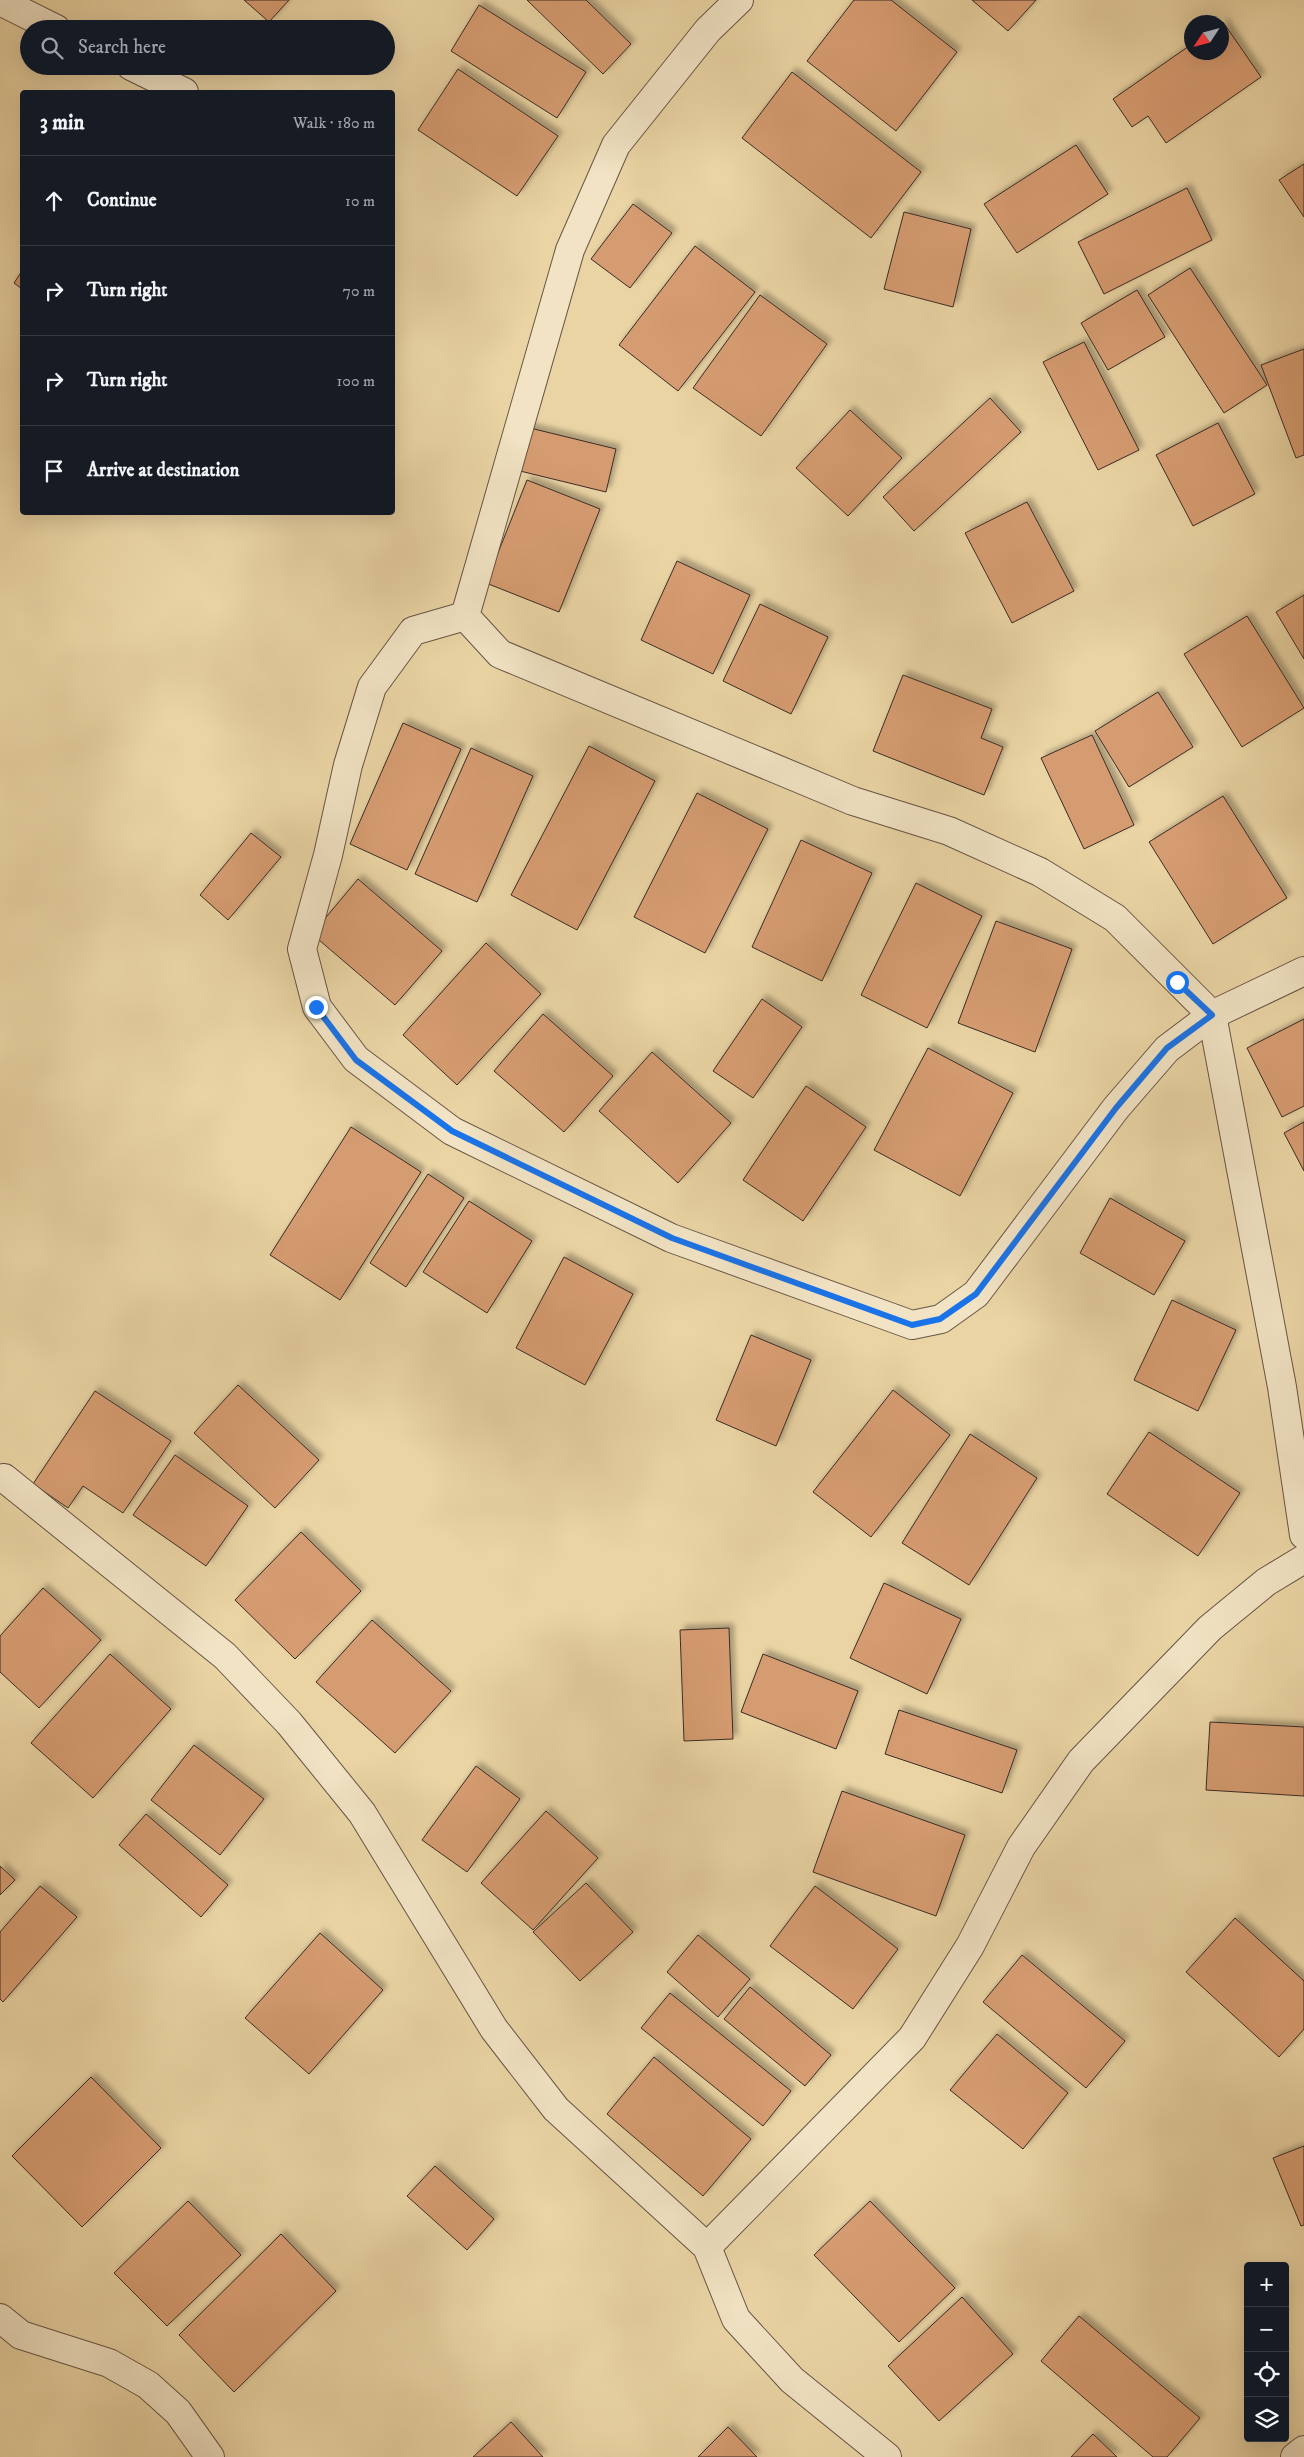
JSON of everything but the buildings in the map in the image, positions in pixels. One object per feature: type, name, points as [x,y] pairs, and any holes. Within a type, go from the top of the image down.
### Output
[{"type":"street","points":[[465,616],[570,250],[616,144],[708,30],[739,0]]},
{"type":"street","points":[[0,1],[38,20]]},
{"type":"street","points":[[149,75],[180,90]]},
{"type":"street","points":[[465,616],[500,654],[853,801],[949,831],[1040,872],[1115,918],[1212,1015],[1282,1387],[1304,1535]]},
{"type":"street","points":[[465,616],[413,631],[372,688],[348,765],[328,855],[302,949],[316,1007],[356,1060],[452,1131],[672,1238],[912,1325],[940,1319],[976,1294],[1116,1108],[1167,1048],[1212,1015],[1304,971]]},
{"type":"street","points":[[4,1478],[225,1656],[289,1723],[362,1813],[494,2029],[556,2110],[707,2247],[736,2319],[792,2380],[887,2457]]},
{"type":"street","points":[[707,2247],[912,2038],[970,1946],[1021,1848],[1081,1761],[1210,1628],[1266,1582],[1304,1559]]},
{"type":"street","points":[[0,2318],[21,2335],[109,2363],[148,2385],[178,2412],[210,2457]]},
{"type":"street","points":[[1295,2457],[1304,2450]]},
{"type":"route","points":[[316,1007],[356,1060],[452,1131],[672,1238],[912,1325],[940,1319],[976,1294],[1116,1108],[1167,1048],[1212,1015],[1177,982]]}]
